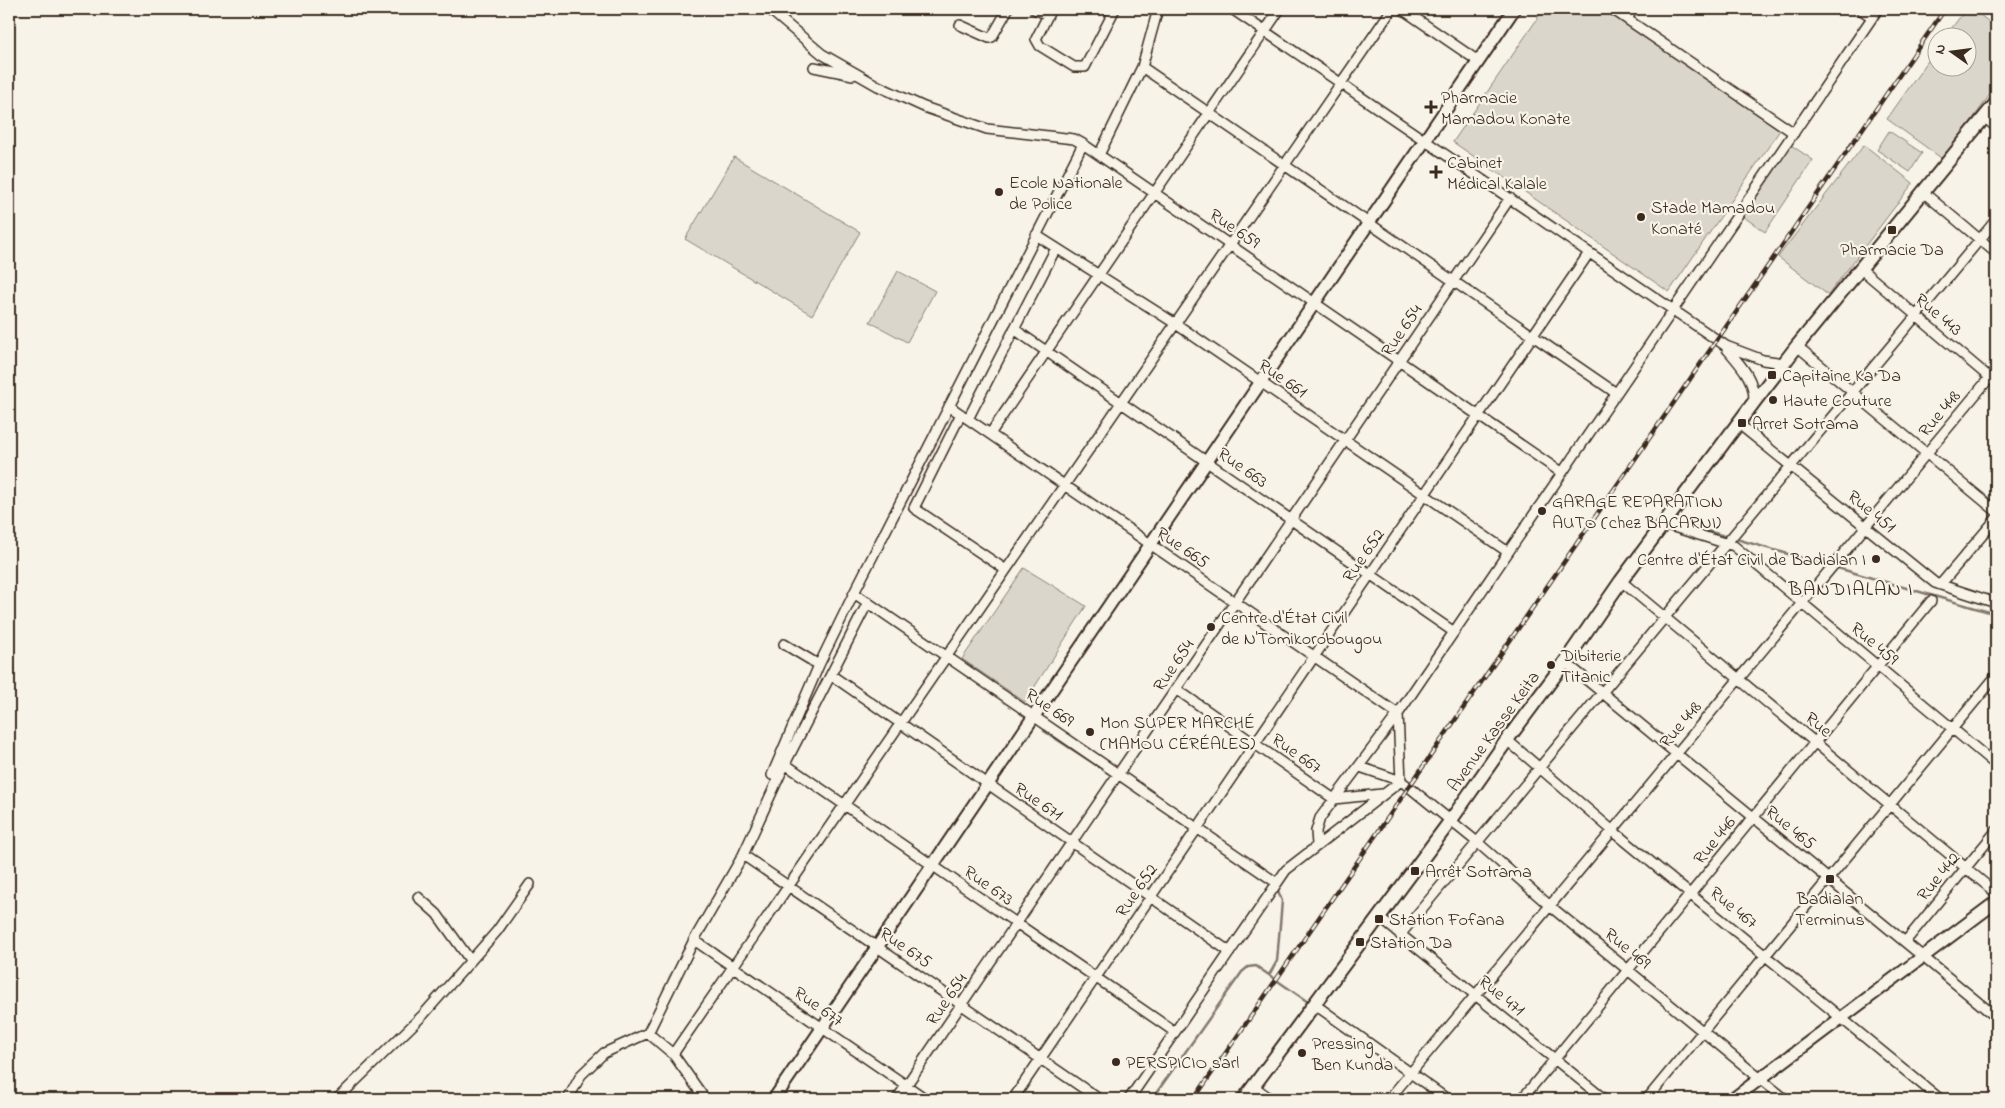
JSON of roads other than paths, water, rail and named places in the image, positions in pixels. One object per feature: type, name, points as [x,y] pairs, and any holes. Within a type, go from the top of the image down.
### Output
[{"type":"main road","name":"Avenue Kasse Keita","points":[[1244,1099],[1451,820],[1622,581],[1754,402],[1996,103]]},
{"type":"street","name":"Rue 659","points":[[769,9],[822,54],[861,76],[924,107],[987,129],[1074,139],[1083,144],[1562,473]]},
{"type":"street","points":[[960,25],[989,38],[992,37],[1008,9]]},
{"type":"street","points":[[1034,9],[1049,12],[1036,35],[1040,46],[1074,67],[1080,68],[1085,67],[1115,9]]},
{"type":"street","points":[[1099,155],[1142,67],[1158,9]]},
{"type":"street","points":[[1232,9],[1342,82],[1726,346],[1772,362],[1784,363]]},
{"type":"street","points":[[990,434],[1280,9]]},
{"type":"street","points":[[673,1054],[1392,9]]},
{"type":"street","points":[[1402,9],[1478,61]]},
{"type":"street","points":[[774,1099],[1514,9]]},
{"type":"street","points":[[1612,9],[1794,133]]},
{"type":"street","points":[[1627,19],[1633,9]]},
{"type":"street","points":[[1860,9],[1872,17]]},
{"type":"street","points":[[1317,845],[1316,831],[1320,818],[1398,714],[1878,9]]},
{"type":"street","name":"Rue 659","points":[[814,67],[861,76]]},
{"type":"street","points":[[1142,67],[1616,393]]},
{"type":"street","points":[[1984,117],[1996,127]]},
{"type":"street","points":[[772,775],[819,665],[854,593],[1083,144]]},
{"type":"street","points":[[1924,192],[1996,253]]},
{"type":"street","name":"Rue 654","points":[[897,1099],[1510,198]]},
{"type":"street","points":[[1400,935],[1665,617],[1729,544],[1744,522],[1790,466],[1996,220]]},
{"type":"street","name":"Rue 661","points":[[1036,235],[1176,324],[1508,552]]},
{"type":"street","points":[[1006,570],[914,508],[1014,329],[1056,248]]},
{"type":"street","name":"Rue 652","points":[[1013,1099],[1589,253]]},
{"type":"street","name":"Rue 443","points":[[1861,269],[1993,380]]},
{"type":"street","name":"Rue 663","points":[[1014,329],[1454,632]]},
{"type":"street","points":[[1726,346],[1751,380],[1754,402]]},
{"type":"street","points":[[1798,346],[1996,511]]},
{"type":"street","name":"Rue 448","points":[[1390,1099],[1926,454],[1993,380],[1996,370]]},
{"type":"street","name":"Rue 665","points":[[949,406],[1398,714]]},
{"type":"street","name":"Rue 451","points":[[1739,424],[1934,583],[1996,603]]},
{"type":"street","points":[[1940,585],[1996,519]]},
{"type":"street","points":[[1664,524],[1729,544]]},
{"type":"street","name":"Rue 459","points":[[1729,544],[1996,765]]},
{"type":"street","name":"Rue","points":[[1622,581],[1996,893]]},
{"type":"street","name":"Rue 669","points":[[854,593],[1277,883]]},
{"type":"street","name":"Rue 446","points":[[1522,1099],[1931,601]]},
{"type":"street","points":[[568,1099],[582,1075],[604,1054],[648,1033],[694,940],[743,855],[785,764],[868,602]]},
{"type":"street","points":[[784,644],[819,665]]},
{"type":"street","name":"Rue 465","points":[[1565,662],[1996,1017]]},
{"type":"street","name":"Rue 671","points":[[830,675],[1230,952]]},
{"type":"street","points":[[1647,1099],[1996,676]]},
{"type":"street","name":"Rue 667","points":[[1176,689],[1334,799]]},
{"type":"street","points":[[1129,1099],[1286,870],[1400,781],[1398,714]]},
{"type":"street","name":"Rue 467","points":[[1507,740],[1613,831],[1940,1099]]},
{"type":"street","name":"Rue 673","points":[[785,764],[1175,1032]]},
{"type":"street","name":"Rue 469","points":[[1360,767],[1400,781],[1451,820],[1550,906],[1785,1099]]},
{"type":"street","points":[[1334,799],[1382,794]]},
{"type":"street","name":"Rue 442","points":[[1905,942],[1996,831]]},
{"type":"street","name":"Rue 675","points":[[743,855],[1099,1099]]},
{"type":"street","points":[[337,1099],[423,1015],[497,931],[530,884]]},
{"type":"street","points":[[418,897],[437,914],[470,960]]},
{"type":"street","points":[[1733,1099],[1996,902]]},
{"type":"street","name":"Rue 471","points":[[1379,917],[1604,1099]]},
{"type":"street","name":"Rue 677","points":[[694,940],[926,1099]]},
{"type":"street","points":[[1314,1004],[1447,1099]]},
{"type":"street","points":[[648,1033],[673,1054],[705,1099]]},
{"type":"street","points":[[1253,1086],[1271,1099]]},
{"type":"waterway","points":[[1684,524],[1728,537]]},
{"type":"waterway","points":[[1733,538],[1829,566]]},
{"type":"waterway","points":[[1834,567],[1996,614]]},
{"type":"waterway","points":[[1044,731],[1113,776]]},
{"type":"waterway","points":[[1118,779],[1140,794]]},
{"type":"waterway","points":[[1269,975],[1277,961],[1282,901],[1277,888]]},
{"type":"waterway","points":[[1152,1099],[1242,972],[1248,967],[1256,966],[1311,1004]]},
{"type":"railway","points":[[1194,1099],[1945,9]]},
{"type":"place","name":"Pharmacie Mamadou Konate","points":[[1431,107]]},
{"type":"place","name":"Cabinet Médical Kalale","points":[[1436,172]]},
{"type":"place","name":"Ecole Nationale de Police","points":[[999,192]]},
{"type":"place","name":"Stade Mamadou Konaté","points":[[1641,217]]},
{"type":"place","name":"Pharmacie Da","points":[[1892,230]]},
{"type":"place","name":"Capitaine Ka Da","points":[[1772,375]]},
{"type":"place","name":"Haute Couture","points":[[1773,400]]},
{"type":"place","name":"Arret Sotrama","points":[[1742,423]]},
{"type":"place","name":"GARAGE REPARATION AUTO (chez BACARNI)","points":[[1542,511]]},
{"type":"place","name":"Centre d'État Civil de Badialan I","points":[[1876,559]]},
{"type":"place","name":"Centre d'État Civil de N'Tomikorobougou","points":[[1211,627]]},
{"type":"place","name":"Dibiterie Titanic","points":[[1551,665]]},
{"type":"place","name":"Mon SUPER MARCHÉ (MAMOU CÉRÉALES)","points":[[1090,732]]},
{"type":"place","name":"Arrêt Sotrama","points":[[1415,871]]},
{"type":"place","name":"Badialan Terminus","points":[[1830,879]]},
{"type":"place","name":"Station Fofana","points":[[1379,919]]},
{"type":"place","name":"Station Da","points":[[1360,942]]},
{"type":"place","name":"Pressing Ben Kunda","points":[[1302,1053]]},
{"type":"place","name":"PERSPICIO sarl","points":[[1116,1062]]},
{"type":"district","name":"BANDIALAN I","points":[[1851,588]]}]
